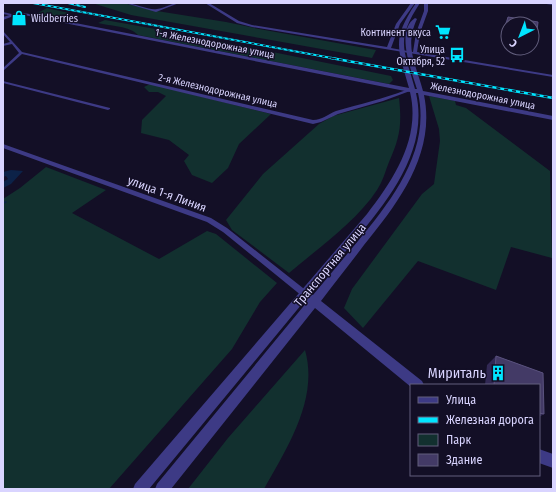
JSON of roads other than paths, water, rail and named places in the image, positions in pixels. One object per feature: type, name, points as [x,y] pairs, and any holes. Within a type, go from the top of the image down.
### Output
[{"type":"street","points":[[127,3],[156,11],[176,3]]},
{"type":"street","points":[[207,3],[242,24],[553,76]]},
{"type":"street","points":[[389,48],[398,24],[413,3]]},
{"type":"street","name":"Транспортная улица","points":[[162,489],[310,298],[400,174],[407,158],[414,130],[415,102],[404,60],[402,33],[418,3]]},
{"type":"street","name":"Транспортная улица","points":[[140,489],[310,298],[396,198],[409,177],[417,160],[424,131],[423,103],[409,50],[409,34],[422,3]]},
{"type":"street","points":[[415,52],[418,33],[426,11],[426,3]]},
{"type":"street","points":[[542,3],[553,4]]},
{"type":"street","name":"1-я Железнодорожная улица","points":[[3,13],[16,14],[408,91]]},
{"type":"street","points":[[3,19],[16,14]]},
{"type":"street","points":[[3,32],[21,53],[3,70]]},
{"type":"street","points":[[3,45],[12,43]]},
{"type":"street","name":"2-я Железнодорожная улица","points":[[21,53],[313,122],[379,102],[408,91]]},
{"type":"street","points":[[3,82],[108,109]]},
{"type":"street","name":"Железнодорожная улица","points":[[408,91],[553,118]]},
{"type":"street","name":"улица 1-я Линия","points":[[3,146],[209,220],[225,230],[310,298]]},
{"type":"street","points":[[310,298],[417,384]]},
{"type":"street","points":[[540,456],[553,461]]},
{"type":"water","points":[[11,170],[23,171],[11,184],[3,188],[3,182],[8,179],[6,176],[3,177],[3,172]]},
{"type":"railway","points":[[33,3],[337,59]]},
{"type":"railway","points":[[68,3],[85,7]]},
{"type":"railway","points":[[331,58],[553,98]]},
{"type":"place","name":"Wildberries","points":[[19,18]]},
{"type":"place","name":"Континент вкуса","points":[[443,32]]},
{"type":"place","name":"Улица Октября, 52","points":[[457,55]]},
{"type":"place","name":"Мириталь","points":[[498,373]]}]
